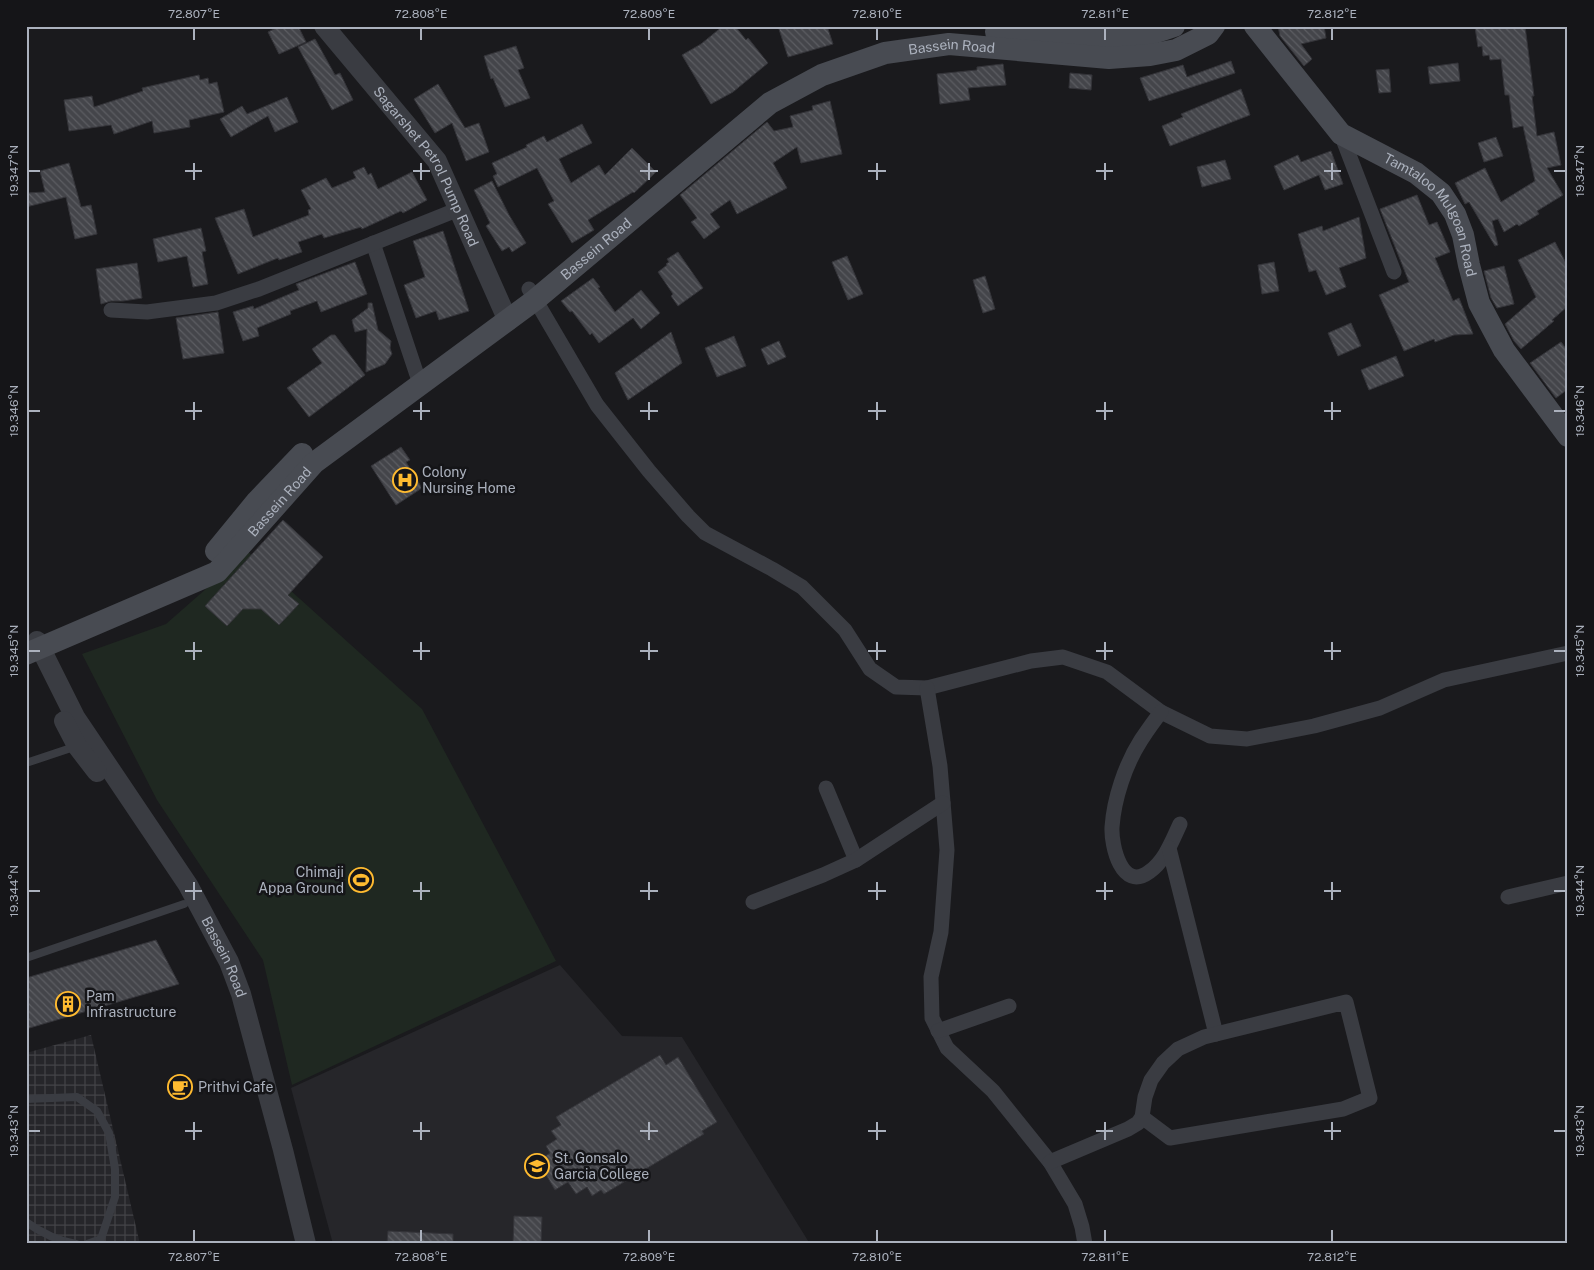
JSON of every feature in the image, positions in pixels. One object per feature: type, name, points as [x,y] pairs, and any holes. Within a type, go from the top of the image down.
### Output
[{"type":"main road","name":"Bassein Road","points":[[532,295],[729,118],[765,90],[818,64],[880,40],[944,29],[1110,37],[1147,35],[1174,26]]},
{"type":"main road","name":"Bassein Road","points":[[31,648],[217,572],[314,463],[418,378],[532,295],[770,103],[822,75],[885,53],[949,44],[1109,58],[1150,55],[1176,50],[1208,34],[1214,26]]},
{"type":"main road","name":"Tamtaloo Mulgoan Road","points":[[1255,26],[1341,134],[1416,173],[1441,193],[1455,214],[1463,235],[1468,265],[1479,303],[1504,350],[1563,422]]},
{"type":"street","name":"Sagarshet Petrol Pump Road","points":[[324,26],[335,41],[358,64],[437,161],[505,314]]},
{"type":"street","points":[[1341,134],[1394,272]]},
{"type":"street","points":[[111,310],[147,312],[216,302],[259,289],[459,209]]},
{"type":"street","points":[[373,243],[418,378]]},
{"type":"street","points":[[532,295],[597,405],[649,471],[688,516],[705,533],[802,587],[845,630],[870,669],[896,687],[927,688],[1031,661],[1063,657],[1107,672],[1161,712],[1210,736],[1247,739],[1314,726],[1380,708],[1444,680],[1568,653]]},
{"type":"street","name":"Bassein Road","points":[[31,648],[75,717],[84,743],[138,827],[197,926],[230,995],[293,1244]]},
{"type":"street","points":[[927,688],[940,766],[948,850],[941,932],[931,977],[932,1018],[948,1048],[992,1091],[1050,1162],[1075,1204],[1085,1244]]},
{"type":"street","points":[[1161,712],[1140,741],[1126,771],[1115,803],[1112,829],[1115,856],[1122,868],[1129,874],[1137,876],[1148,874],[1169,848],[1180,824]]},
{"type":"street","name":"Bassein Road","points":[[84,743],[188,885],[229,962],[241,994],[306,1244]]},
{"type":"street","points":[[826,788],[856,860]]},
{"type":"street","points":[[753,902],[856,860],[943,803]]},
{"type":"street","points":[[1169,848],[1216,1034]]},
{"type":"street","points":[[1508,897],[1568,883]]},
{"type":"street","points":[[1050,1162],[1138,1123],[1142,1117],[1147,1088],[1163,1063],[1178,1050],[1204,1037],[1346,1002],[1370,1098],[1343,1109],[1170,1138],[1142,1117]]},
{"type":"street","points":[[938,1031],[1009,1006]]},
{"type":"lane","points":[[26,763],[84,743]]},
{"type":"lane","points":[[26,958],[184,904]]},
{"type":"lane","points":[[26,1099],[77,1097],[97,1111],[109,1133],[116,1169],[116,1197],[101,1238],[87,1244]]},
{"type":"lane","points":[[26,1222],[34,1228],[76,1244]]},
{"type":"shaded area","name":"Chimaji Appa Ground","points":[[248,552],[422,709],[556,961],[292,1085],[263,960],[157,800],[82,654],[166,624]]},
{"type":"shaded area","name":"St. Gonsalo Garcia College","points":[[560,965],[622,1036],[682,1037],[810,1244],[333,1244],[291,1088]]},
{"type":"shaded area","points":[[91,1035],[140,1244],[26,1244],[26,1053]]},
{"type":"building","points":[[280,26],[298,26],[306,42],[279,54],[268,32]]},
{"type":"building","points":[[723,26],[735,26],[746,40],[748,38],[768,63],[733,92],[711,104],[682,55],[701,44]]},
{"type":"building","points":[[778,26],[827,26],[833,44],[788,57]]},
{"type":"building","points":[[1278,26],[1324,26],[1326,38],[1301,44],[1312,59],[1304,66],[1280,36]]},
{"type":"building","points":[[1525,26],[1537,136],[1554,132],[1561,165],[1547,168],[1563,195],[1537,211],[1539,214],[1519,226],[1517,224],[1504,232],[1498,219],[1492,221],[1498,245],[1495,246],[1469,202],[1465,204],[1455,183],[1485,168],[1501,202],[1535,181],[1523,126],[1513,128],[1509,95],[1505,95],[1501,59],[1490,60],[1489,55],[1483,56],[1482,46],[1478,47],[1475,27]]},
{"type":"building","points":[[315,39],[335,75],[340,73],[353,100],[332,110],[298,47]]},
{"type":"building","points":[[516,46],[524,68],[518,70],[530,98],[505,107],[493,78],[491,79],[484,56]]},
{"type":"building","points":[[1231,61],[1235,73],[1149,101],[1140,78],[1183,65],[1187,77]]},
{"type":"building","points":[[1458,63],[1460,81],[1430,84],[1428,67]]},
{"type":"building","points":[[1003,64],[1006,85],[968,88],[970,100],[940,104],[937,74],[977,70],[977,67]]},
{"type":"building","points":[[1389,69],[1391,92],[1379,93],[1376,70]]},
{"type":"building","points":[[1070,73],[1092,75],[1091,90],[1069,88]]},
{"type":"building","points":[[199,75],[200,80],[208,78],[209,84],[217,82],[224,112],[189,120],[190,127],[154,133],[152,121],[114,134],[111,125],[69,131],[64,100],[92,96],[94,107],[143,91],[142,88]]},
{"type":"building","points":[[438,84],[465,128],[479,123],[489,152],[466,161],[452,123],[435,133],[414,99]]},
{"type":"building","points":[[1241,89],[1250,115],[1170,146],[1162,126],[1183,117],[1181,114]]},
{"type":"building","points":[[287,97],[298,122],[275,132],[268,116],[231,137],[220,119],[242,106],[247,114]]},
{"type":"building","points":[[830,101],[842,154],[801,163],[797,147],[773,163],[787,188],[737,214],[730,200],[710,214],[720,227],[704,239],[691,222],[697,218],[680,195],[767,122],[774,131],[793,127],[790,116],[813,110],[812,106]]},
{"type":"building","points":[[582,124],[592,143],[559,159],[571,183],[599,165],[605,175],[632,148],[656,172],[634,193],[588,220],[594,230],[572,243],[548,204],[554,201],[537,168],[498,187],[493,176],[497,174],[492,163],[527,147],[526,145],[544,136],[547,142]]},
{"type":"building","points":[[1496,137],[1503,156],[1484,162],[1478,143]]},
{"type":"building","points":[[1331,151],[1343,184],[1325,190],[1319,175],[1284,190],[1274,166],[1298,155],[1301,162]]},
{"type":"building","points":[[1225,160],[1231,179],[1202,187],[1197,167]]},
{"type":"building","points":[[69,163],[81,207],[91,205],[97,234],[75,239],[66,197],[26,207],[26,193],[45,192],[40,171]]},
{"type":"building","points":[[364,167],[368,175],[371,173],[378,189],[412,172],[427,200],[403,213],[401,211],[362,229],[361,227],[324,238],[322,234],[298,242],[302,252],[279,260],[278,258],[238,274],[215,218],[244,209],[253,237],[309,215],[308,210],[311,209],[301,190],[326,178],[332,188],[356,178],[353,172]]},
{"type":"building","points":[[492,181],[526,243],[512,252],[509,247],[502,251],[486,226],[490,223],[474,190]]},
{"type":"building","points":[[1417,195],[1429,225],[1437,222],[1450,252],[1435,258],[1453,301],[1459,298],[1473,334],[1454,335],[1435,342],[1434,339],[1404,351],[1379,295],[1409,282],[1380,209]]},
{"type":"building","points":[[1359,217],[1366,258],[1339,268],[1346,287],[1326,295],[1316,270],[1309,272],[1298,234],[1322,226],[1323,231]]},
{"type":"building","points":[[201,228],[206,251],[202,252],[208,284],[193,287],[187,256],[158,262],[153,239]]},
{"type":"building","points":[[443,231],[469,311],[439,320],[436,311],[416,318],[404,285],[425,277],[413,241]]},
{"type":"building","points":[[1555,242],[1568,267],[1568,306],[1552,320],[1554,321],[1521,349],[1514,341],[1505,324],[1536,297],[1518,260]]},
{"type":"building","points":[[678,252],[703,288],[678,306],[671,296],[673,294],[658,272],[667,265],[669,262],[667,259]]},
{"type":"building","points":[[847,256],[863,294],[848,300],[832,262]]},
{"type":"building","points":[[355,262],[367,294],[321,312],[317,301],[290,311],[291,314],[257,328],[259,336],[243,341],[233,312],[253,306],[254,309],[299,290],[296,284]]},
{"type":"building","points":[[1274,262],[1279,291],[1262,294],[1258,265]]},
{"type":"building","points":[[137,263],[142,298],[111,301],[101,304],[96,269]]},
{"type":"building","points":[[1504,266],[1514,304],[1497,308],[1491,298],[1484,271]]},
{"type":"building","points":[[985,276],[995,309],[983,313],[973,280]]},
{"type":"building","points":[[593,278],[615,312],[641,290],[660,313],[641,329],[633,318],[599,343],[592,333],[590,335],[572,311],[570,312],[561,301]]},
{"type":"building","points":[[368,303],[372,303],[378,330],[391,341],[390,348],[392,354],[385,364],[366,372],[367,329],[355,332],[352,320],[368,308]]},
{"type":"building","points":[[218,312],[224,353],[183,359],[176,318]]},
{"type":"building","points":[[1351,323],[1361,346],[1338,356],[1328,333]]},
{"type":"building","points":[[671,332],[682,363],[628,400],[615,373]]},
{"type":"building","points":[[331,335],[335,335],[365,375],[309,417],[287,388],[322,363],[312,349]]},
{"type":"building","points":[[734,336],[746,366],[717,377],[705,348]]},
{"type":"building","points":[[779,341],[786,357],[768,365],[761,349]]},
{"type":"building","points":[[1561,342],[1568,351],[1568,389],[1556,398],[1530,363]]},
{"type":"building","points":[[1396,356],[1404,376],[1369,390],[1361,370]]},
{"type":"building","points":[[401,447],[410,460],[406,462],[422,488],[396,505],[371,466]]},
{"type":"building","points":[[283,520],[323,557],[288,595],[299,604],[279,625],[261,609],[243,609],[227,626],[205,606]]},
{"type":"building","name":"Pam Infrastructure","points":[[156,940],[179,984],[26,1029],[26,978]]},
{"type":"building","points":[[660,1055],[666,1065],[678,1057],[717,1122],[702,1131],[704,1134],[604,1194],[601,1190],[592,1196],[587,1187],[576,1194],[568,1182],[555,1190],[538,1161],[550,1153],[546,1146],[557,1139],[551,1131],[561,1125],[556,1117]]},
{"type":"building","points":[[514,1216],[542,1217],[541,1244],[513,1244]]},
{"type":"building","points":[[388,1231],[453,1234],[453,1244],[387,1244]]},
{"type":"place","name":"Colony Nursing Home","points":[[405,480]]},
{"type":"place","name":"Chimaji Appa Ground","points":[[361,880]]},
{"type":"place","name":"Pam Infrastructure","points":[[68,1004]]},
{"type":"place","name":"Prithvi Cafe","points":[[180,1087]]},
{"type":"place","name":"St. Gonsalo Garcia College","points":[[537,1166]]}]
